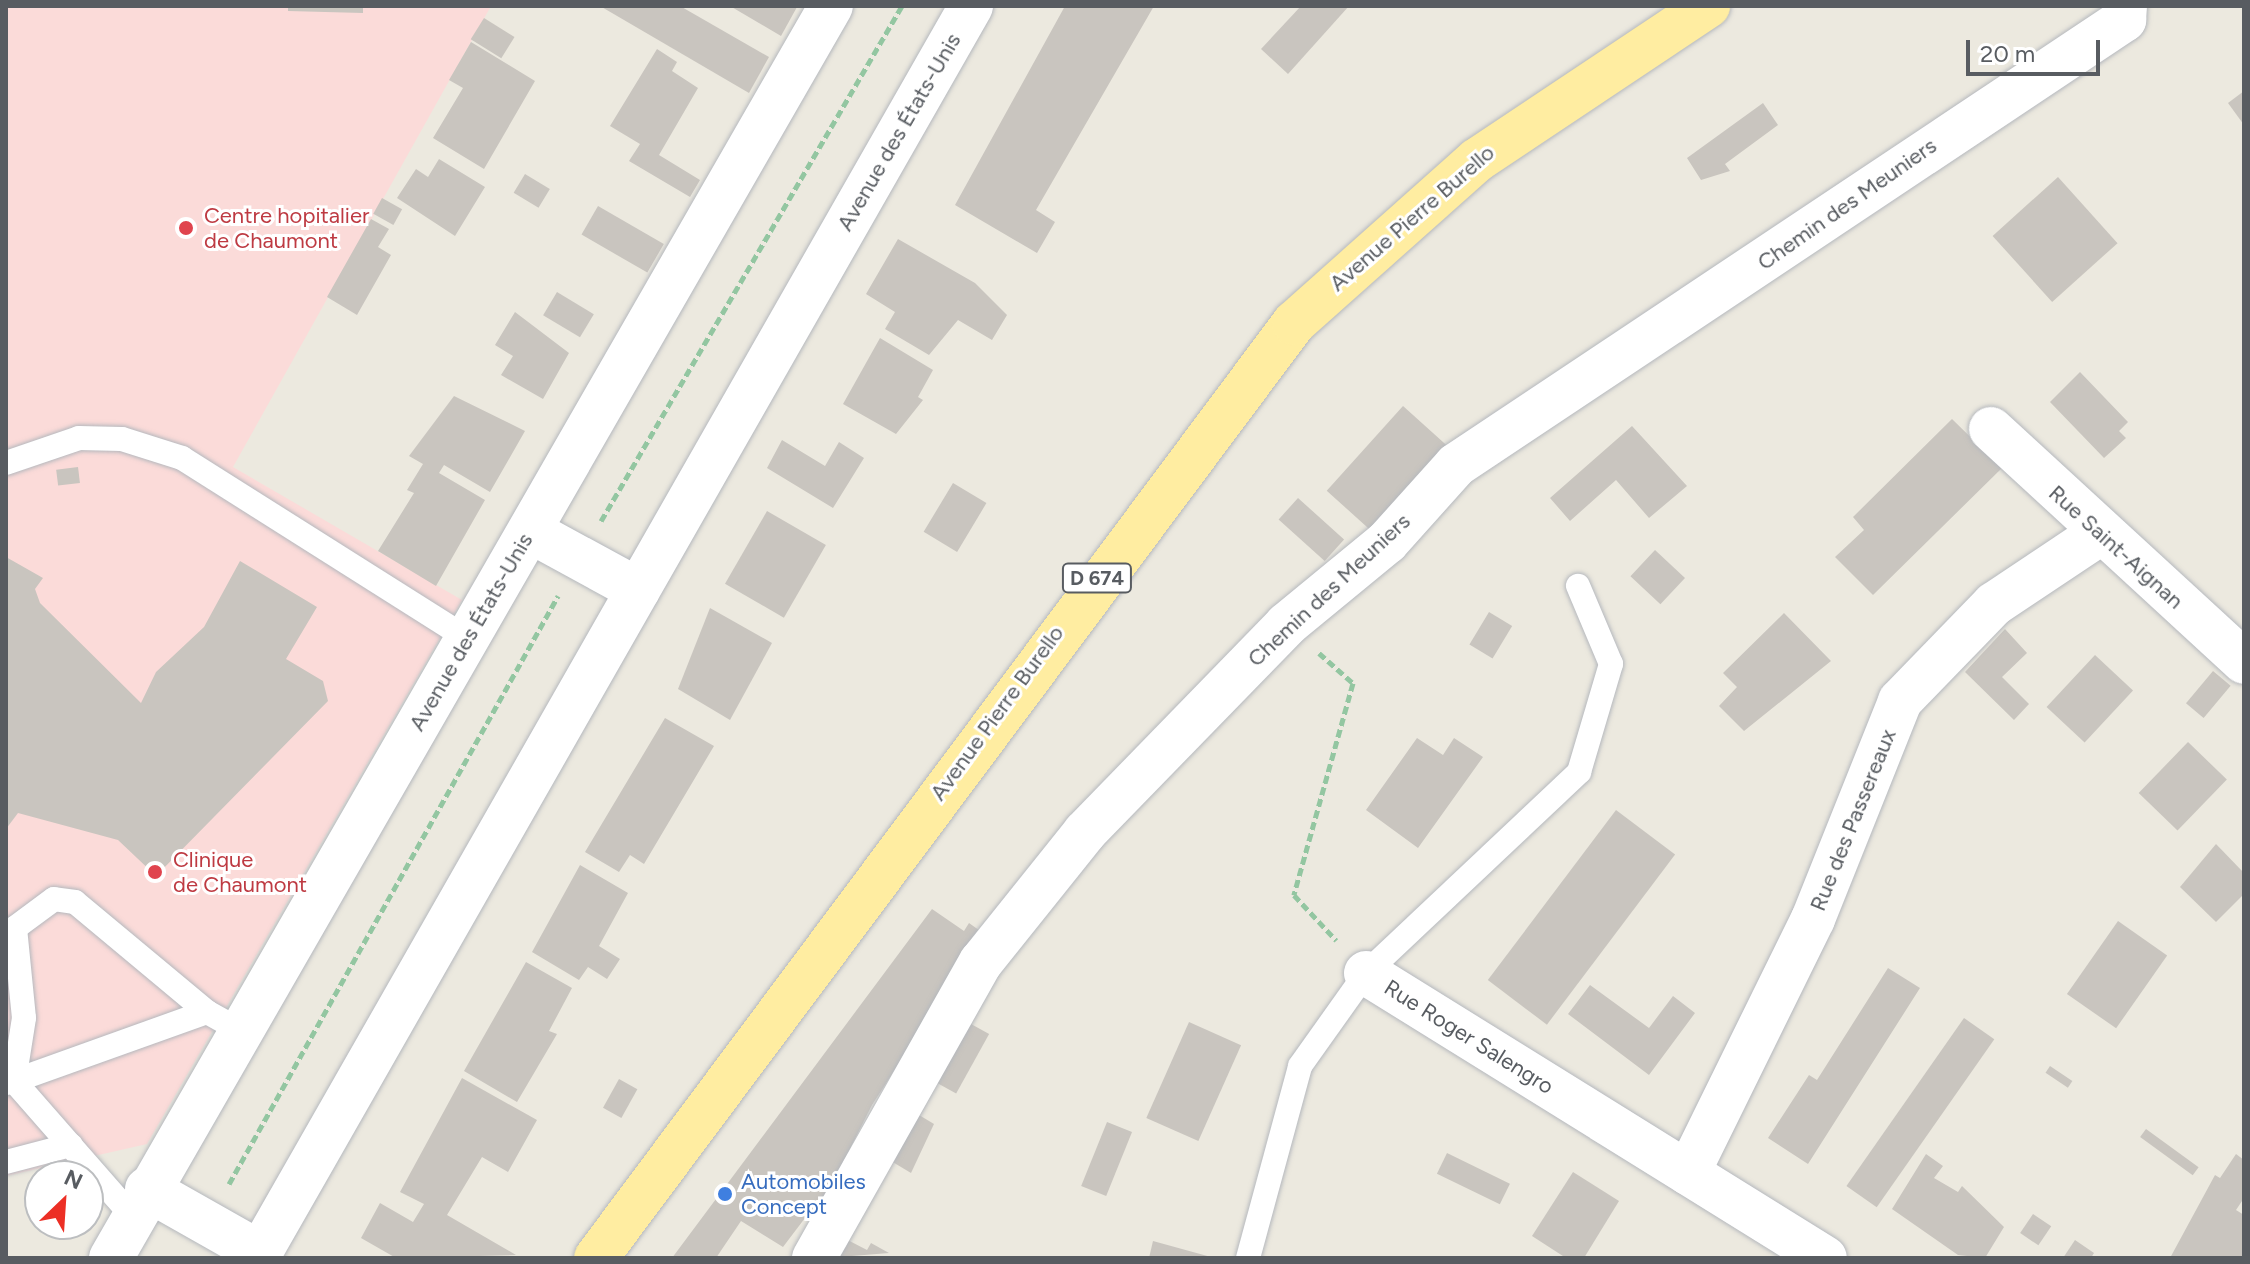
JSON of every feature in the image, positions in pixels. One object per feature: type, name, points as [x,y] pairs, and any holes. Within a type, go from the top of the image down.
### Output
[{"type":"main road","name":"Avenue Pierre Burello","points":[[596,1258],[1206,431],[1294,323],[1477,160],[1708,6]]},
{"type":"street","name":"Avenue des États-Unis","points":[[111,1258],[140,1203],[222,1020],[467,638],[831,6]]},
{"type":"street","name":"Avenue des États-Unis","points":[[258,1256],[971,6]]},
{"type":"street","name":"Chemin des Meuniers","points":[[814,1258],[981,962],[1085,832],[1286,625],[1387,542],[1456,465],[2124,20],[2125,6]]},
{"type":"street","name":"Rue Saint-Aignan","points":[[1991,429],[2099,534],[2244,662]]},
{"type":"street","points":[[530,531],[638,590]]},
{"type":"street","name":"Rue des Passereaux","points":[[1688,1173],[1813,919],[1900,701],[1994,604],[2099,534]]},
{"type":"street","name":"Rue Roger Salengro","points":[[1366,973],[1825,1258]]},
{"type":"street","points":[[140,1203],[206,1224],[258,1256]]},
{"type":"lane","points":[[6,463],[79,438],[122,439],[182,458],[467,638]]},
{"type":"lane","name":"Rue Roger Salengro","points":[[1366,973],[1579,772],[1611,664],[1578,586]]},
{"type":"lane","points":[[10,1082],[24,1018],[15,928],[54,899],[75,902],[222,1020]]},
{"type":"lane","points":[[1248,1258],[1300,1066],[1366,973]]},
{"type":"lane","points":[[10,1082],[222,1020]]},
{"type":"lane","points":[[10,1082],[71,1145],[140,1203]]},
{"type":"lane","points":[[6,1162],[71,1145]]},
{"type":"path","points":[[206,1224],[580,558],[902,6]]},
{"type":"path","points":[[1286,625],[1353,683],[1294,895],[1366,973]]},
{"type":"shaded area","points":[[6,6],[491,6],[233,467],[462,600],[147,1144],[76,1160],[24,1160],[24,1172],[6,1176]]},
{"type":"building","points":[[288,6],[363,6],[363,13],[288,11]]},
{"type":"building","points":[[600,6],[680,6],[769,57],[749,93]]},
{"type":"building","points":[[730,6],[794,6],[797,7],[781,36]]},
{"type":"building","points":[[1065,6],[1154,6],[1036,210],[1055,222],[1037,253],[955,205]]},
{"type":"building","points":[[1301,6],[1349,6],[1288,74],[1261,49]]},
{"type":"building","points":[[484,18],[515,37],[501,58],[471,39]]},
{"type":"building","points":[[471,42],[535,81],[484,169],[433,138],[463,88],[449,80]]},
{"type":"building","points":[[657,49],[677,62],[672,71],[698,88],[659,155],[700,180],[690,197],[629,161],[640,144],[610,126]]},
{"type":"building","points":[[2244,91],[2244,125],[2228,103]]},
{"type":"building","points":[[1763,103],[1778,125],[1725,164],[1730,171],[1701,180],[1687,158]]},
{"type":"building","points":[[439,159],[485,187],[455,236],[397,198],[416,169],[428,177]]},
{"type":"building","points":[[525,174],[550,189],[539,208],[514,193]]},
{"type":"building","points":[[2058,177],[2118,243],[2052,302],[1993,236]]},
{"type":"building","points":[[382,198],[402,209],[393,225],[373,214]]},
{"type":"building","points":[[598,206],[664,244],[647,273],[582,235]]},
{"type":"building","points":[[371,219],[389,229],[378,247],[391,255],[357,315],[327,297]]},
{"type":"building","points":[[898,239],[975,283],[1007,315],[992,340],[958,320],[929,355],[885,329],[895,312],[866,294]]},
{"type":"building","points":[[557,292],[594,314],[580,337],[543,315]]},
{"type":"building","points":[[515,312],[569,353],[543,399],[501,375],[513,356],[495,345]]},
{"type":"building","points":[[880,338],[933,370],[918,397],[923,400],[896,434],[843,404]]},
{"type":"building","points":[[2080,372],[2128,422],[2119,431],[2126,438],[2104,458],[2050,402]]},
{"type":"building","points":[[454,396],[525,431],[490,492],[444,465],[439,473],[485,500],[436,586],[378,551],[414,493],[407,490],[423,464],[409,456]]},
{"type":"building","points":[[1403,406],[1447,445],[1371,530],[1327,491]]},
{"type":"building","points":[[1952,419],[2002,468],[1873,595],[1835,557],[1864,530],[1853,517]]},
{"type":"building","points":[[1632,426],[1687,486],[1649,518],[1616,480],[1570,521],[1550,498]]},
{"type":"building","points":[[782,440],[825,466],[839,442],[864,458],[833,508],[767,468]]},
{"type":"building","points":[[78,467],[80,483],[58,486],[56,470]]},
{"type":"building","points":[[953,483],[986,503],[957,552],[924,532]]},
{"type":"building","points":[[1298,498],[1344,539],[1325,561],[1279,520]]},
{"type":"building","points":[[767,511],[826,545],[784,618],[725,584]]},
{"type":"building","points":[[1655,550],[1685,578],[1660,604],[1630,576]]},
{"type":"building","points":[[6,557],[43,578],[35,589],[40,603],[141,703],[156,672],[204,627],[240,561],[317,607],[286,659],[323,681],[328,701],[156,876],[118,840],[18,813],[6,829]]},
{"type":"building","points":[[710,608],[772,643],[730,720],[678,689]]},
{"type":"building","points":[[1489,612],[1512,626],[1493,658],[1469,645]]},
{"type":"building","points":[[1784,613],[1831,661],[1744,731],[1719,706],[1737,687],[1723,673]]},
{"type":"building","points":[[2005,629],[2027,653],[2002,677],[2029,704],[2014,720],[1965,672]]},
{"type":"building","points":[[2095,655],[2133,690],[2085,742],[2047,707]]},
{"type":"building","points":[[2213,671],[2231,686],[2204,718],[2186,703]]},
{"type":"building","points":[[665,718],[714,746],[644,864],[630,855],[619,872],[585,852]]},
{"type":"building","points":[[1417,738],[1443,755],[1454,738],[1483,757],[1418,848],[1366,810]]},
{"type":"building","points":[[2188,742],[2227,780],[2178,831],[2139,793]]},
{"type":"building","points":[[1616,810],[1675,855],[1547,1025],[1488,980]]},
{"type":"building","points":[[2216,844],[2244,873],[2244,894],[2216,922],[2180,887]]},
{"type":"building","points":[[580,865],[628,893],[599,946],[620,959],[607,979],[588,967],[579,980],[532,952]]},
{"type":"building","points":[[932,909],[964,931],[969,923],[983,933],[872,1105],[813,1222],[805,1218],[783,1247],[741,1221],[716,1258],[672,1258]]},
{"type":"building","points":[[2118,921],[2167,955],[2116,1028],[2067,994]]},
{"type":"building","points":[[526,962],[572,988],[549,1031],[557,1034],[517,1102],[464,1071]]},
{"type":"building","points":[[1888,968],[1920,988],[1808,1164],[1768,1138],[1809,1075],[1817,1080]]},
{"type":"building","points":[[1590,985],[1649,1028],[1673,996],[1695,1013],[1649,1075],[1568,1014]]},
{"type":"building","points":[[1964,1018],[1994,1039],[1877,1207],[1846,1186]]},
{"type":"building","points":[[962,1019],[989,1034],[956,1094],[929,1078]]},
{"type":"building","points":[[1189,1022],[1241,1045],[1198,1141],[1146,1118]]},
{"type":"building","points":[[2050,1066],[2072,1081],[2068,1088],[2046,1073]]},
{"type":"building","points":[[462,1078],[537,1120],[508,1172],[482,1157],[447,1215],[516,1255],[396,1258],[361,1238],[380,1203],[413,1222],[424,1204],[400,1192]]},
{"type":"building","points":[[619,1079],[637,1089],[621,1118],[603,1108]]},
{"type":"building","points":[[909,1109],[934,1124],[911,1173],[881,1155]]},
{"type":"building","points":[[1107,1122],[1132,1132],[1106,1196],[1081,1186]]},
{"type":"building","points":[[2146,1129],[2199,1167],[2193,1175],[2140,1137]]},
{"type":"building","points":[[1447,1153],[1510,1184],[1500,1204],[1437,1174]]},
{"type":"building","points":[[1926,1154],[1943,1166],[1934,1178],[1958,1192],[1962,1186],[2004,1227],[1985,1258],[1958,1255],[1892,1209]]},
{"type":"building","points":[[2236,1154],[2244,1160],[2244,1198],[2236,1210],[2244,1215],[2244,1258],[2170,1258],[2215,1175],[2220,1178]]},
{"type":"building","points":[[1573,1172],[1619,1201],[1584,1258],[1566,1258],[1532,1236]]},
{"type":"building","points":[[2033,1214],[2051,1226],[2038,1245],[2020,1233]]},
{"type":"building","points":[[838,1235],[867,1250],[871,1243],[889,1253],[827,1258]]},
{"type":"building","points":[[2075,1240],[2094,1253],[2091,1258],[2063,1258]]},
{"type":"building","points":[[1153,1241],[1211,1257],[1211,1258],[1149,1258]]},
{"type":"place","name":"Centre hopitalier de Chaumont","points":[[186,228]]},
{"type":"place","name":"Clinique de Chaumont","points":[[155,872]]},
{"type":"place","name":"Automobiles Concept","points":[[725,1194]]}]
